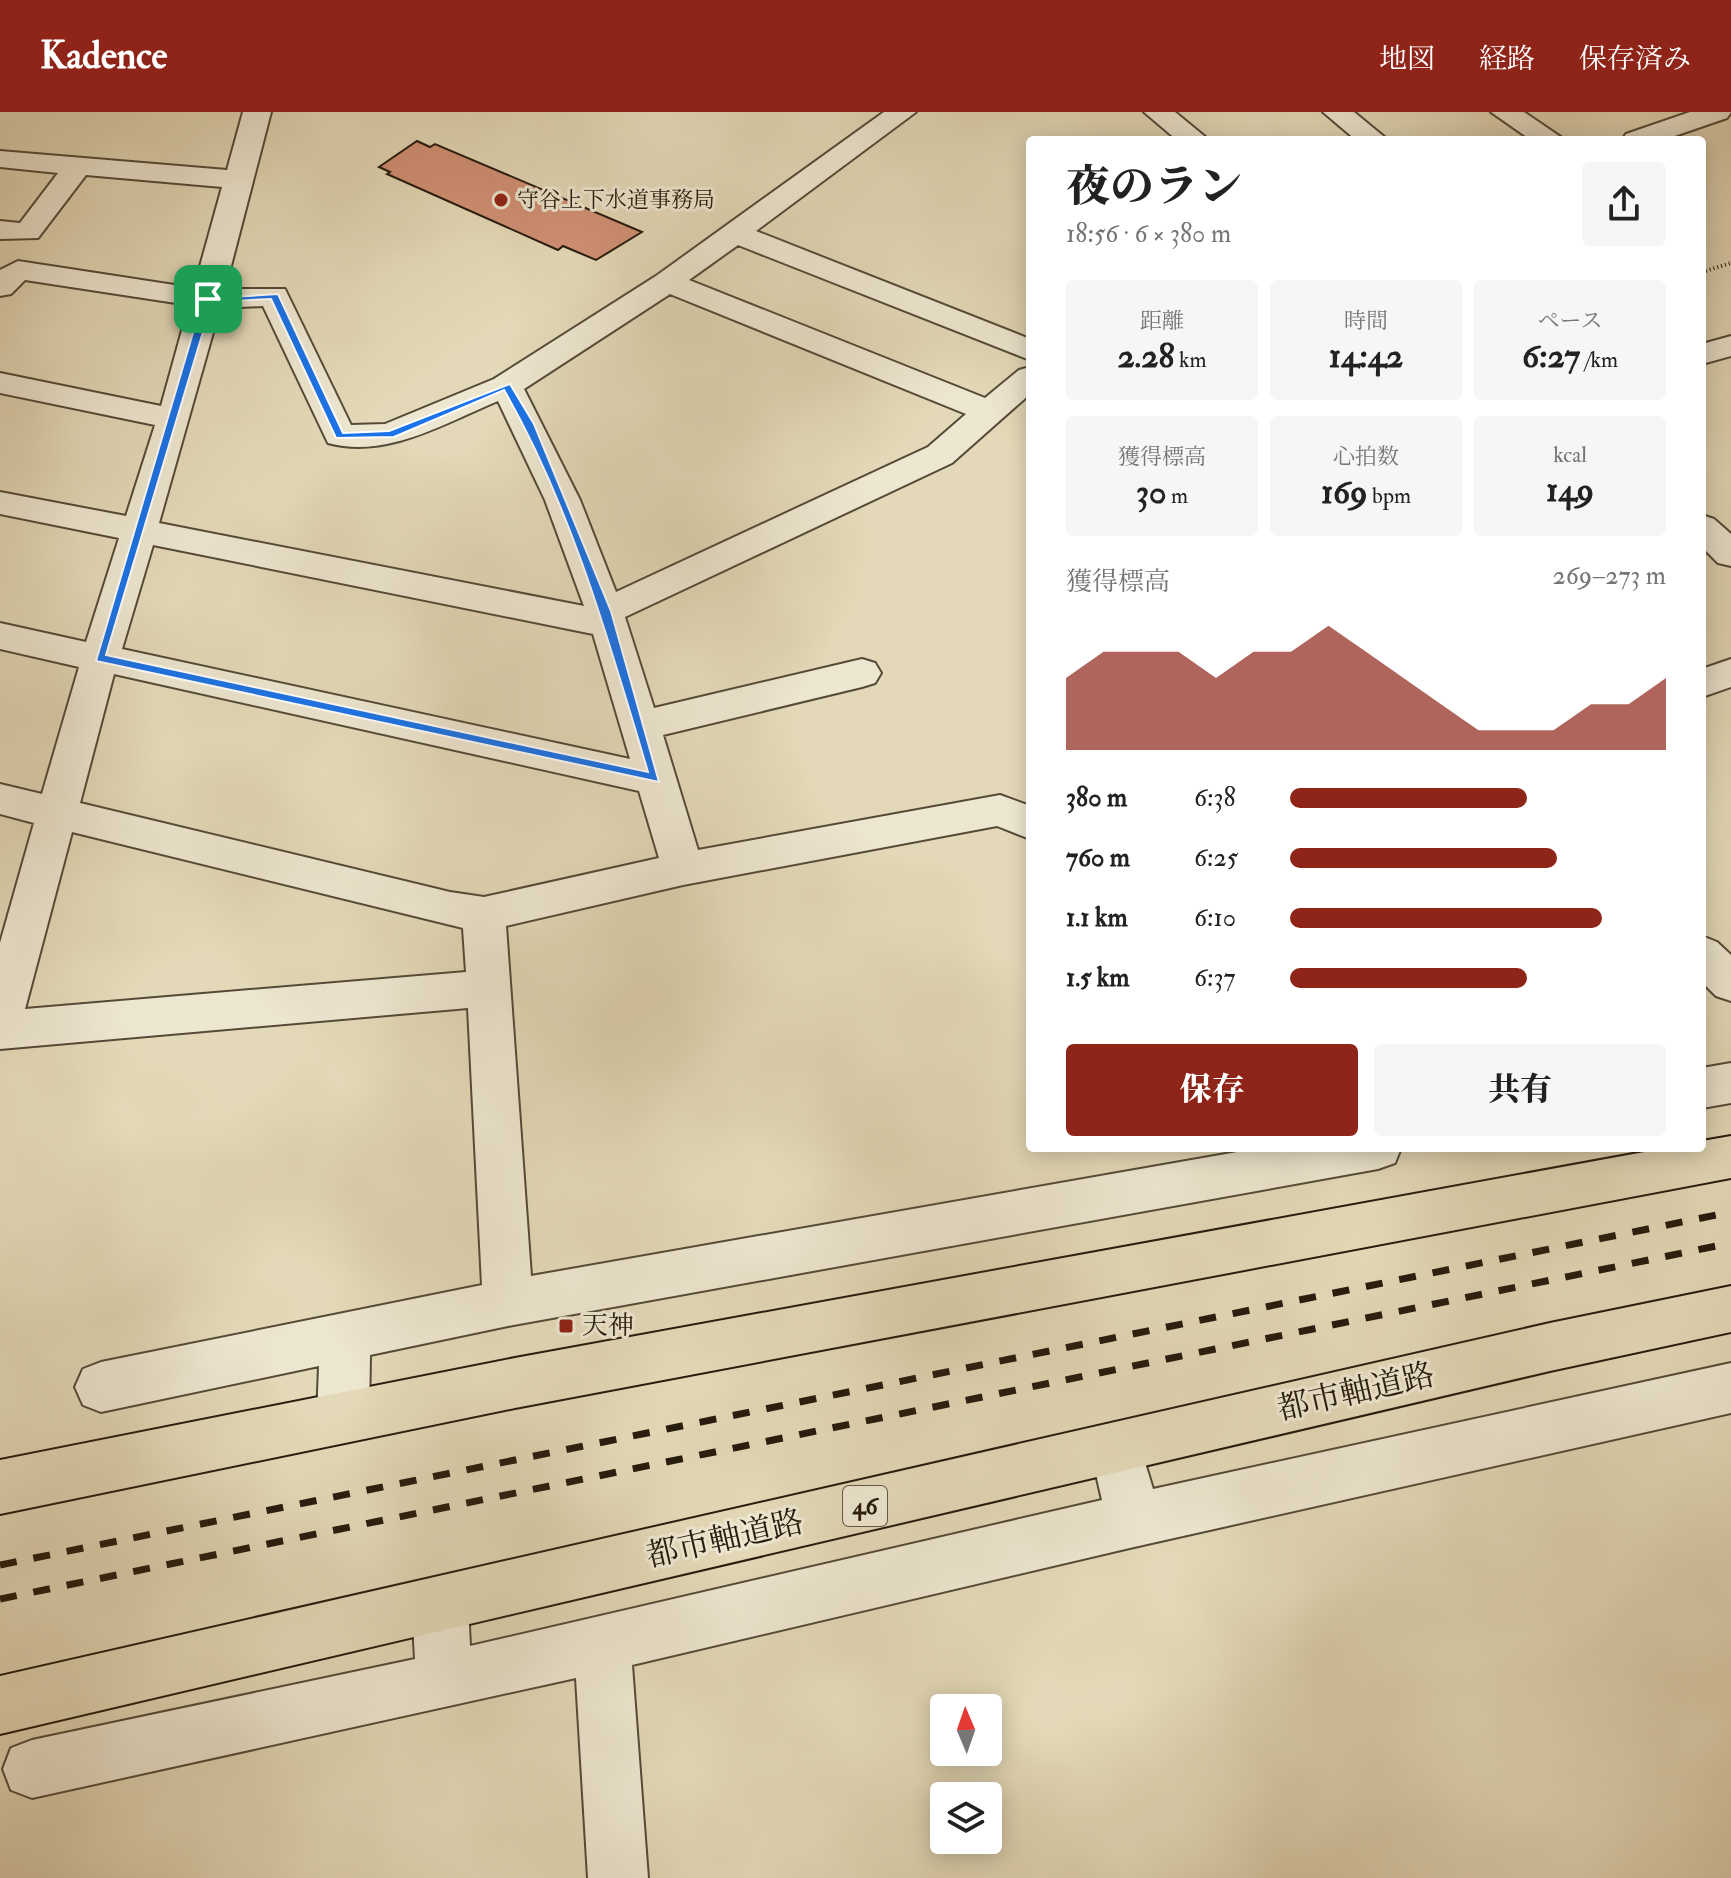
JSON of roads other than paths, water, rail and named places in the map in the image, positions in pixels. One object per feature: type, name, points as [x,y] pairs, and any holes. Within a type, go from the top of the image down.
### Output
[{"type":"main road","points":[[0,1487],[343,1418],[1731,1157]]},
{"type":"main road","name":"都市軸道路","points":[[0,1705],[1731,1309]]},
{"type":"street","points":[[0,1021],[100,658],[208,299],[257,112]]},
{"type":"street","points":[[0,287],[18,270],[208,299],[274,296],[340,436],[390,434],[506,386],[667,282],[732,232],[902,112]]},
{"type":"street","points":[[1158,112],[1190,136]]},
{"type":"street","points":[[1337,112],[1369,136]]},
{"type":"street","points":[[1505,112],[1544,136]]},
{"type":"street","points":[[1651,136],[1720,118]]},
{"type":"street","points":[[0,159],[241,180]]},
{"type":"street","points":[[0,230],[28,232],[78,166]]},
{"type":"street","points":[[732,232],[1026,348]]},
{"type":"street","points":[[667,282],[990,412]]},
{"type":"street","points":[[1706,353],[1731,346]]},
{"type":"street","points":[[0,503],[608,618],[940,455],[1026,380]]},
{"type":"street","points":[[0,383],[174,419]]},
{"type":"street","points":[[506,386],[529,424],[608,618],[683,869]]},
{"type":"street","points":[[1706,531],[1731,554]]},
{"type":"street","points":[[0,636],[655,779]]},
{"type":"street","points":[[639,726],[862,673]]},
{"type":"street","points":[[1706,682],[1731,673]]},
{"type":"street","points":[[0,799],[435,906],[484,914],[683,869],[1000,810],[1026,823]]},
{"type":"street","points":[[484,914],[508,1303]]},
{"type":"street","points":[[1706,958],[1731,983]]},
{"type":"street","points":[[0,1030],[487,988]]},
{"type":"street","points":[[1706,1087],[1731,1083]]},
{"type":"street","points":[[101,1387],[508,1303],[1356,1152]]},
{"type":"street","points":[[343,1418],[345,1337]]},
{"type":"street","points":[[32,1769],[444,1681],[1134,1520],[1731,1388]]},
{"type":"street","points":[[1116,1448],[1134,1520]]},
{"type":"street","points":[[440,1605],[444,1681]]},
{"type":"street","points":[[602,1645],[618,1878]]},
{"type":"railway","points":[[0,1565],[1731,1212]]},
{"type":"railway","points":[[0,1599],[1731,1243]]},
{"type":"place","name":"守谷上下水道事務局","points":[[501,200]]},
{"type":"place","name":"天神","points":[[566,1326]]}]
